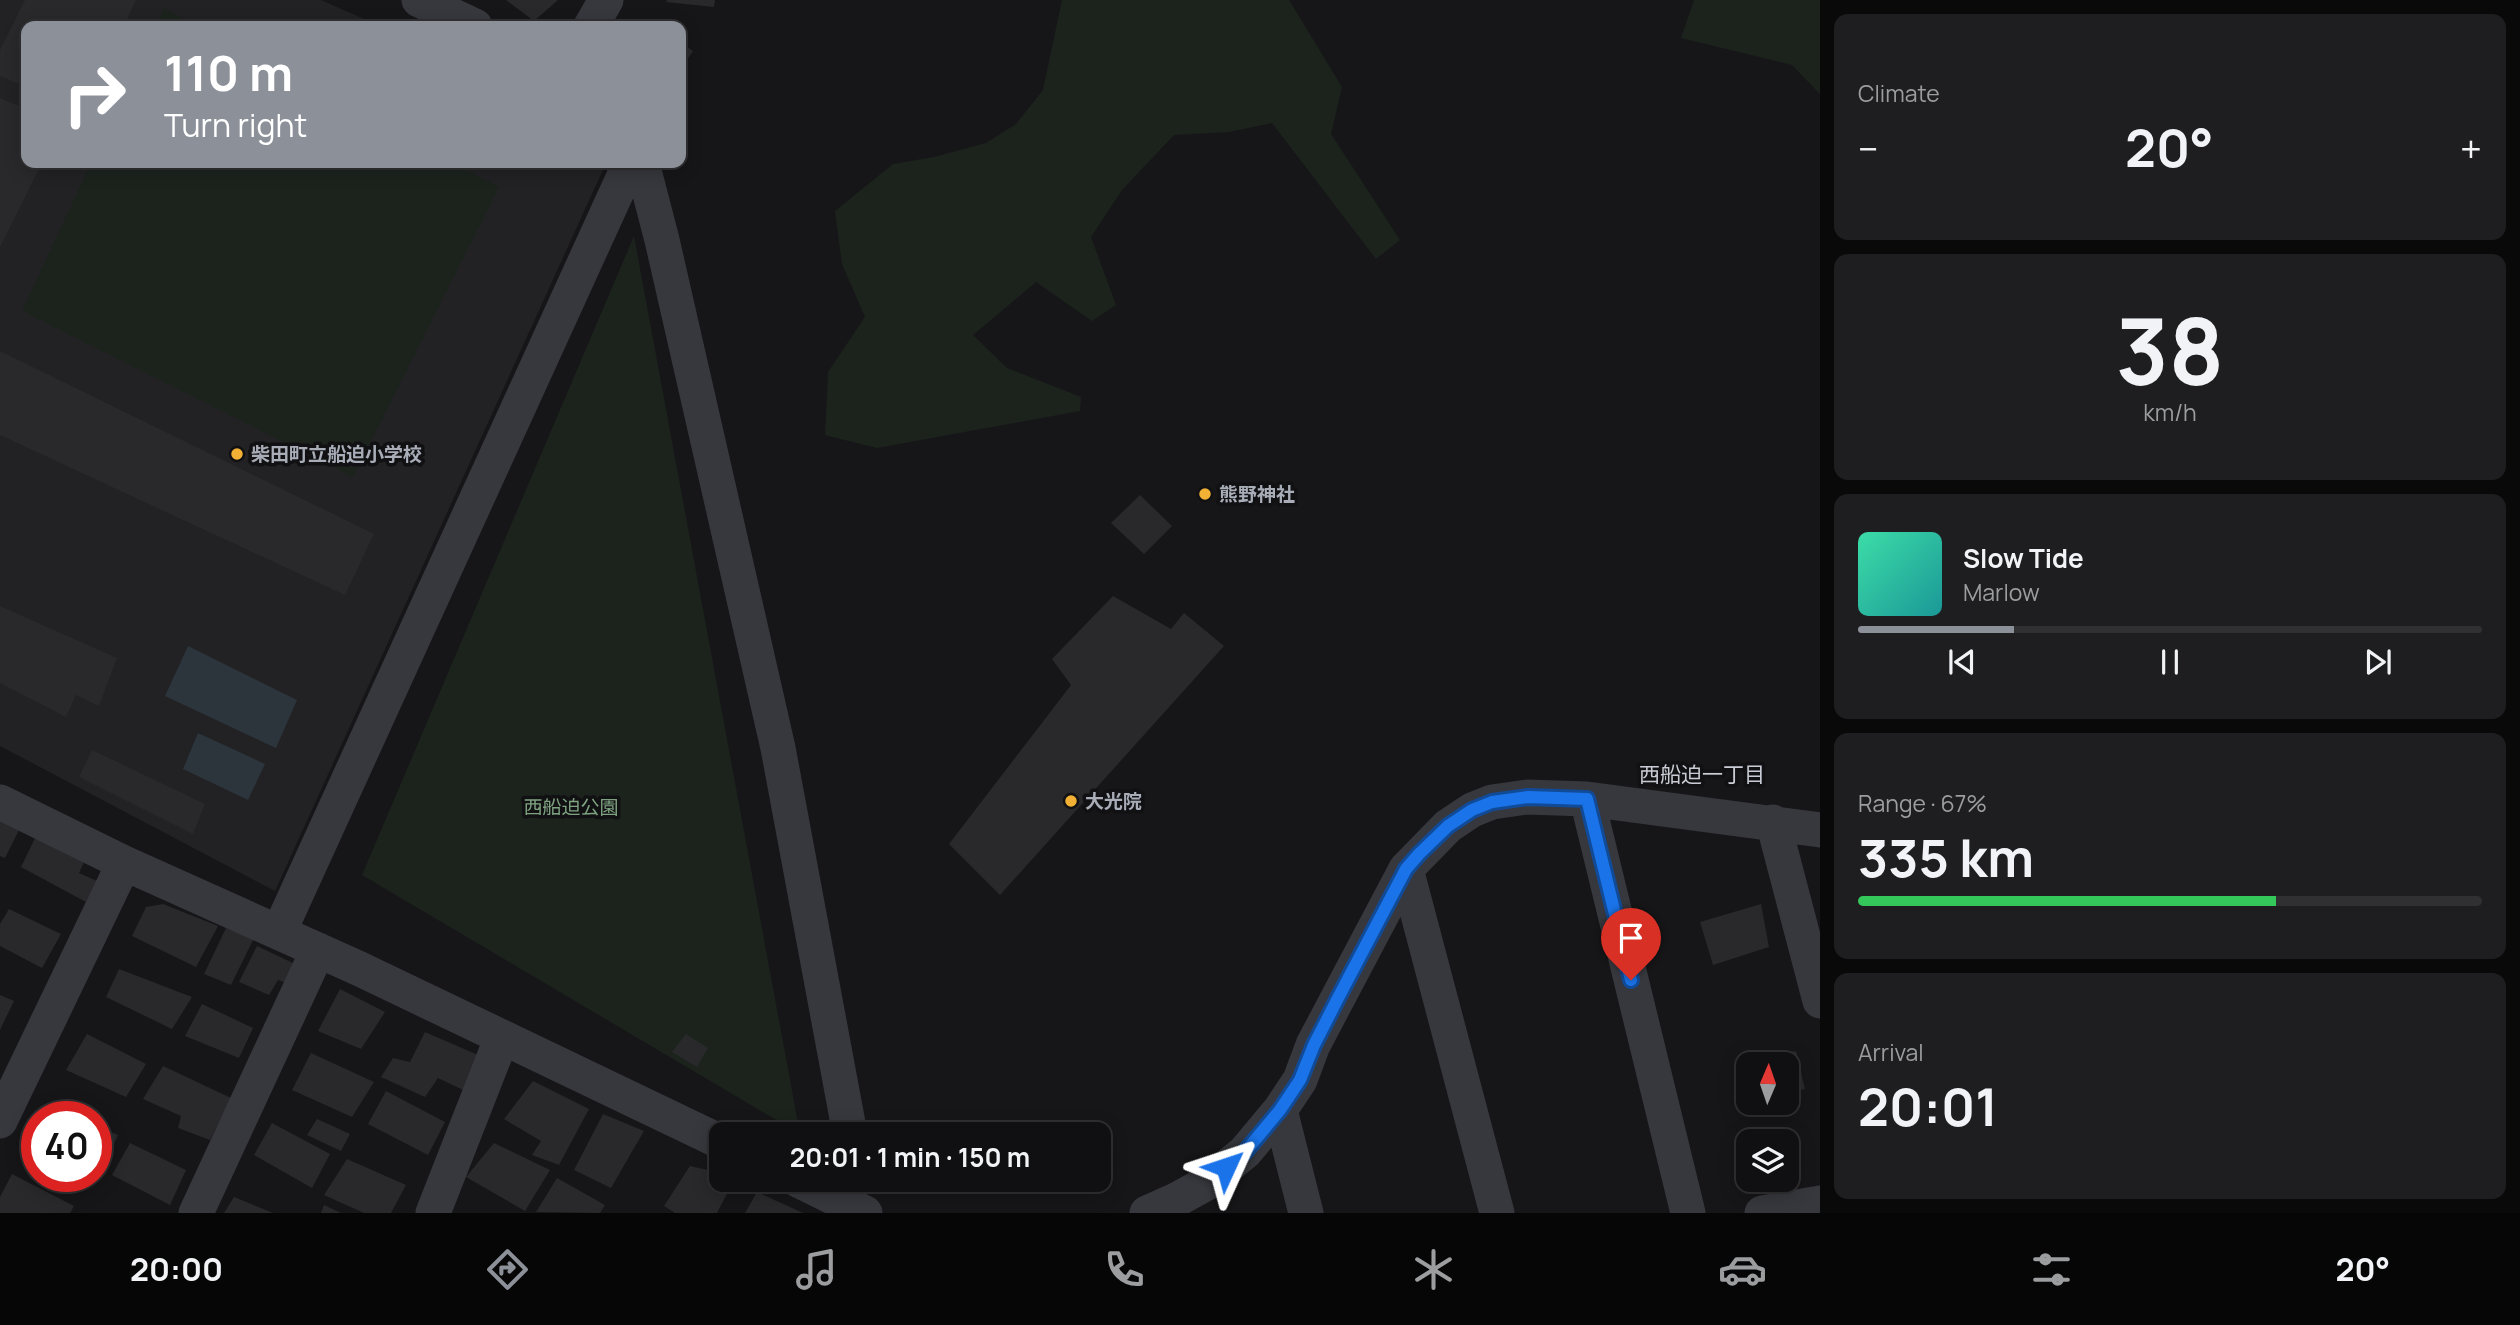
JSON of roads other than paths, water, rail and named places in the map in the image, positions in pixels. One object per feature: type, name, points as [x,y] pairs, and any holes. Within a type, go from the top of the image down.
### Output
[{"type":"street","points":[[419,0],[464,21]]},
{"type":"street","points":[[594,21],[606,0]]},
{"type":"street","points":[[279,932],[628,168]]},
{"type":"street","points":[[643,168],[666,253],[778,748],[848,1122]]},
{"type":"street","points":[[1147,1213],[1207,1183],[1245,1152],[1280,1110],[1300,1080],[1314,1045],[1406,869],[1448,826],[1472,810],[1492,802],[1528,797],[1587,799],[1820,830]]},
{"type":"street","points":[[1587,799],[1688,1213]]},
{"type":"street","points":[[0,802],[124,863],[318,950],[709,1136]]},
{"type":"street","points":[[1773,822],[1820,1001]]},
{"type":"street","points":[[0,1121],[124,863]]},
{"type":"street","points":[[1406,869],[1497,1213]]},
{"type":"street","points":[[196,1213],[318,950]]},
{"type":"street","points":[[433,1213],[502,1037]]},
{"type":"street","points":[[1280,1110],[1306,1213]]},
{"type":"street","points":[[822,1192],[865,1213]]},
{"type":"street","points":[[861,1192],[865,1213]]},
{"type":"street","points":[[1762,1213],[1820,1203]]},
{"type":"place","name":"柴田町立船迫小学校","points":[[237,454]]},
{"type":"place","name":"熊野神社","points":[[1205,494]]},
{"type":"place","name":"大光院","points":[[1071,801]]},
{"type":"district","name":"西船迫一丁目","points":[[1702,775]]},
{"type":"park label","name":"西船迫公園","points":[[571,807]]}]
